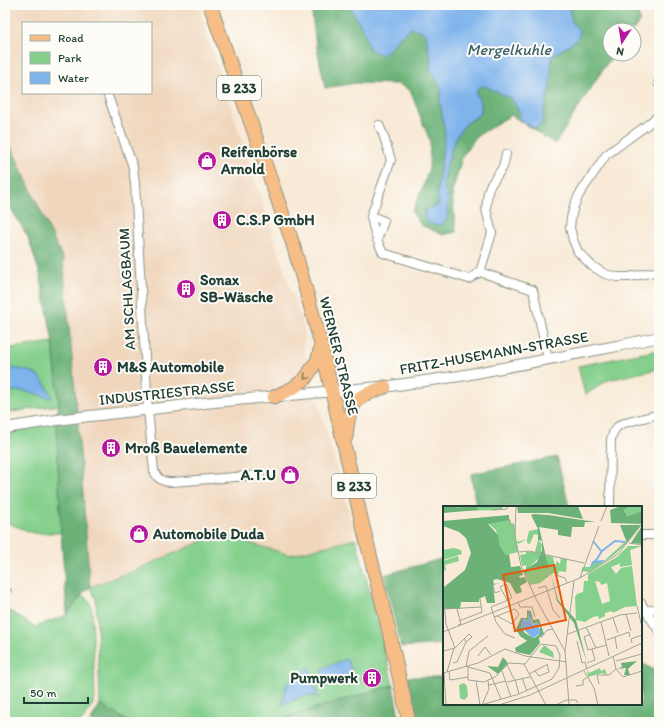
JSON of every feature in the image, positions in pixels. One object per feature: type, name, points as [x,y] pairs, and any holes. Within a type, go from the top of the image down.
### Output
[{"type":"main road","name":"WERNER STRASSE","points":[[210,5],[293,244],[321,344],[409,719]]},
{"type":"main road","points":[[274,397],[293,388],[305,379],[318,359],[321,344]]},
{"type":"main road","points":[[344,445],[348,422],[355,403],[361,397],[385,387]]},
{"type":"street","name":"AM SCHLAGBAUM","points":[[106,94],[133,167],[136,184],[148,410],[154,471],[156,476],[164,482],[172,482],[260,475]]},
{"type":"street","points":[[659,115],[606,155],[579,195],[574,206],[570,228],[578,252],[592,266],[605,274],[617,277],[629,277],[659,271]]},
{"type":"street","points":[[379,125],[391,160],[371,216],[372,225],[383,253],[469,279],[480,272],[492,233],[486,209],[488,192],[490,186],[504,168],[506,154]]},
{"type":"street","points":[[371,216],[384,221],[377,240]]},
{"type":"street","points":[[480,272],[533,290],[548,359]]},
{"type":"street","name":"FRITZ-HUSEMANN-STRASSE","points":[[332,392],[385,387],[460,376],[659,337]]},
{"type":"street","name":"INDUSTRIESTRASSE","points":[[5,428],[64,419],[214,402],[332,392]]},
{"type":"street","points":[[610,506],[612,432],[621,424],[659,414]]},
{"type":"street","points":[[642,536],[659,535]]},
{"type":"street","points":[[642,605],[659,631]]},
{"type":"street","points":[[646,611],[659,608]]},
{"type":"shaded area","points":[[5,5],[199,5],[211,47],[305,332],[303,347],[356,539],[290,555],[219,534],[133,571],[90,587],[77,413],[63,259],[11,147],[5,138]]},
{"type":"green space","points":[[311,5],[349,5],[365,33],[369,49],[390,49],[398,38],[411,28],[421,30],[427,36],[427,44],[431,59],[430,68],[442,89],[440,99],[445,134],[437,193],[439,202],[437,206],[430,207],[440,225],[444,181],[451,149],[459,132],[479,115],[482,110],[481,103],[476,93],[477,88],[481,86],[487,87],[512,99],[534,128],[541,125],[550,85],[552,57],[571,44],[571,20],[569,5],[636,5],[640,21],[602,22],[602,62],[608,62],[555,144],[511,115],[477,136],[463,155],[452,192],[456,232],[443,235],[421,225],[412,212],[423,187],[429,168],[430,141],[410,90],[398,84],[356,83],[325,88],[315,38]]},
{"type":"green space","points":[[5,138],[11,147],[63,259],[77,413],[90,587],[82,594],[67,615],[61,533],[56,417],[59,405],[53,342],[40,274],[28,237],[5,198]]},
{"type":"green space","points":[[53,342],[59,405],[5,413],[5,349]]},
{"type":"green space","points":[[659,350],[659,370],[608,380],[585,395],[578,366]]},
{"type":"green space","points":[[56,417],[61,533],[33,533],[5,522],[5,425]]},
{"type":"green space","points":[[557,457],[569,506],[476,506],[471,474]]},
{"type":"green space","points":[[219,534],[290,555],[356,539],[393,685],[270,722],[129,722],[100,704],[96,599],[90,587],[133,571]]},
{"type":"green space","points":[[443,558],[443,644],[401,647],[384,575]]},
{"type":"green space","points":[[82,594],[90,603],[92,611],[95,698],[93,704],[81,722],[5,722],[5,608],[35,627],[67,615]]},
{"type":"green space","points":[[642,664],[659,673],[659,722],[418,722],[408,677],[443,677],[443,705],[642,705]]},
{"type":"green space","points":[[393,685],[400,722],[270,722]]},
{"type":"green space","points":[[100,704],[129,722],[90,722]]},
{"type":"water","name":"Mergelkuhle","points":[[349,5],[569,5],[571,20],[580,32],[577,39],[552,57],[550,85],[541,125],[534,128],[520,120],[520,113],[512,99],[487,87],[481,86],[477,89],[476,93],[481,106],[480,114],[461,129],[450,153],[443,187],[448,195],[447,219],[441,225],[430,224],[425,220],[426,211],[431,207],[437,206],[439,202],[437,193],[445,134],[440,99],[442,89],[430,68],[431,59],[427,44],[427,36],[421,30],[411,28],[398,38],[390,49],[381,55],[369,49],[365,33]]},
{"type":"water","points":[[5,369],[21,369],[34,373],[44,382],[52,397],[50,398],[23,391],[11,391],[5,393]]},
{"type":"water","points":[[347,659],[354,677],[327,687],[321,669]]},
{"type":"water","points":[[309,667],[318,697],[306,695],[282,705],[287,682],[301,675]]},
{"type":"place","name":"Reifenbörse Arnold","points":[[207,161]]},
{"type":"place","name":"C.S.P GmbH","points":[[222,220]]},
{"type":"place","name":"Sonax SB-Wäsche","points":[[186,289]]},
{"type":"place","name":"M&S Automobile","points":[[103,367]]},
{"type":"place","name":"Mroß Bauelemente","points":[[111,448]]},
{"type":"place","name":"A.T.U","points":[[290,475]]},
{"type":"place","name":"Automobile Duda","points":[[139,534]]},
{"type":"place","name":"Pumpwerk","points":[[372,678]]}]
